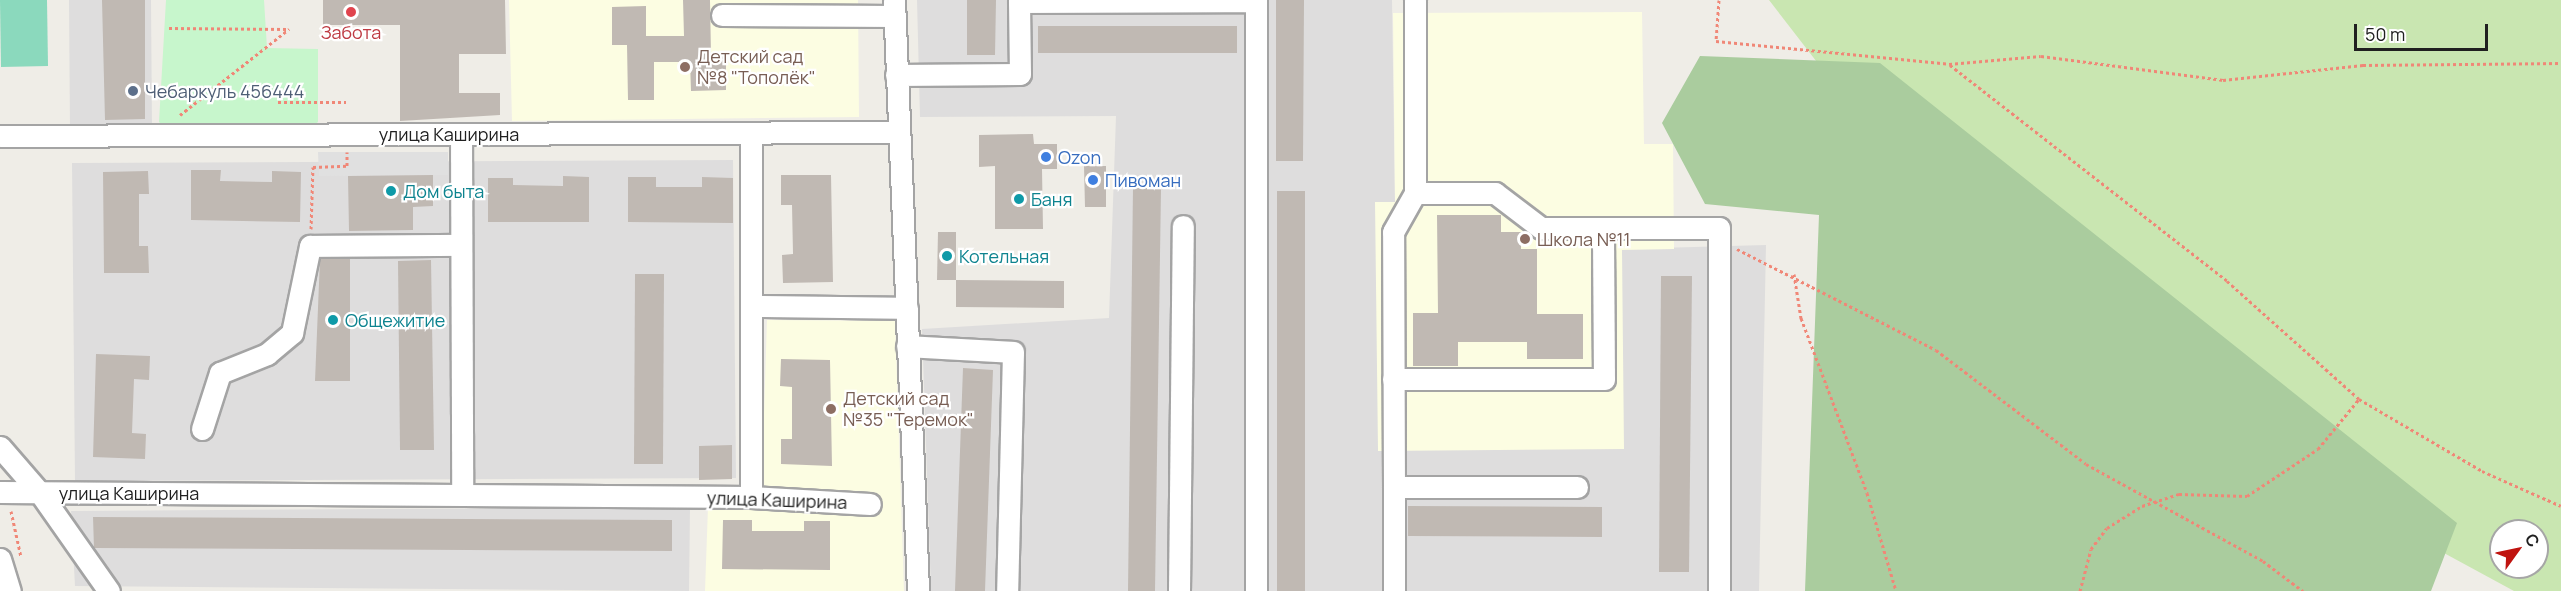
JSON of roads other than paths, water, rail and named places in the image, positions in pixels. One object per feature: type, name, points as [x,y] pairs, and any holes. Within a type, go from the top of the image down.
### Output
[{"type":"street","points":[[896,75],[1020,74],[1019,1],[1256,0],[1256,591]]},
{"type":"street","points":[[1394,591],[1393,232],[1415,193],[1414,0]]},
{"type":"street","points":[[722,15],[894,8],[918,591]]},
{"type":"street","name":"улица Каширина","points":[[0,136],[898,132]]},
{"type":"street","points":[[751,133],[756,498]]},
{"type":"street","points":[[461,134],[462,495]]},
{"type":"street","points":[[1415,193],[1495,193],[1541,228],[1719,228],[1719,591]]},
{"type":"street","points":[[1179,591],[1183,226]]},
{"type":"street","points":[[1393,379],[1604,379],[1603,228]]},
{"type":"street","points":[[202,429],[220,373],[267,354],[292,333],[310,246],[461,245]]},
{"type":"street","points":[[754,306],[907,308]]},
{"type":"street","points":[[908,346],[1013,352],[1007,591]]},
{"type":"street","points":[[0,447],[40,493],[110,591]]},
{"type":"street","points":[[1394,487],[1577,487]]},
{"type":"street","name":"улица Каширина","points":[[3,492],[756,498],[870,504]]},
{"type":"street","points":[[0,559],[10,591]]},
{"type":"place","name":"Забота","points":[[351,12]]},
{"type":"place","name":"Детский сад №8 \"Тополёк\"","points":[[685,67]]},
{"type":"place","name":"Чебаpкуль 456444","points":[[133,91]]},
{"type":"place","name":"Ozon","points":[[1046,157]]},
{"type":"place","name":"Пивоман","points":[[1093,180]]},
{"type":"place","name":"Дом быта","points":[[391,191]]},
{"type":"place","name":"Баня","points":[[1019,199]]},
{"type":"place","name":"Школа №11","points":[[1525,239]]},
{"type":"place","name":"Котельная","points":[[947,256]]},
{"type":"place","name":"Общежитие","points":[[333,320]]},
{"type":"place","name":"Детский сад №35 \"Теремок\"","points":[[831,409]]}]
